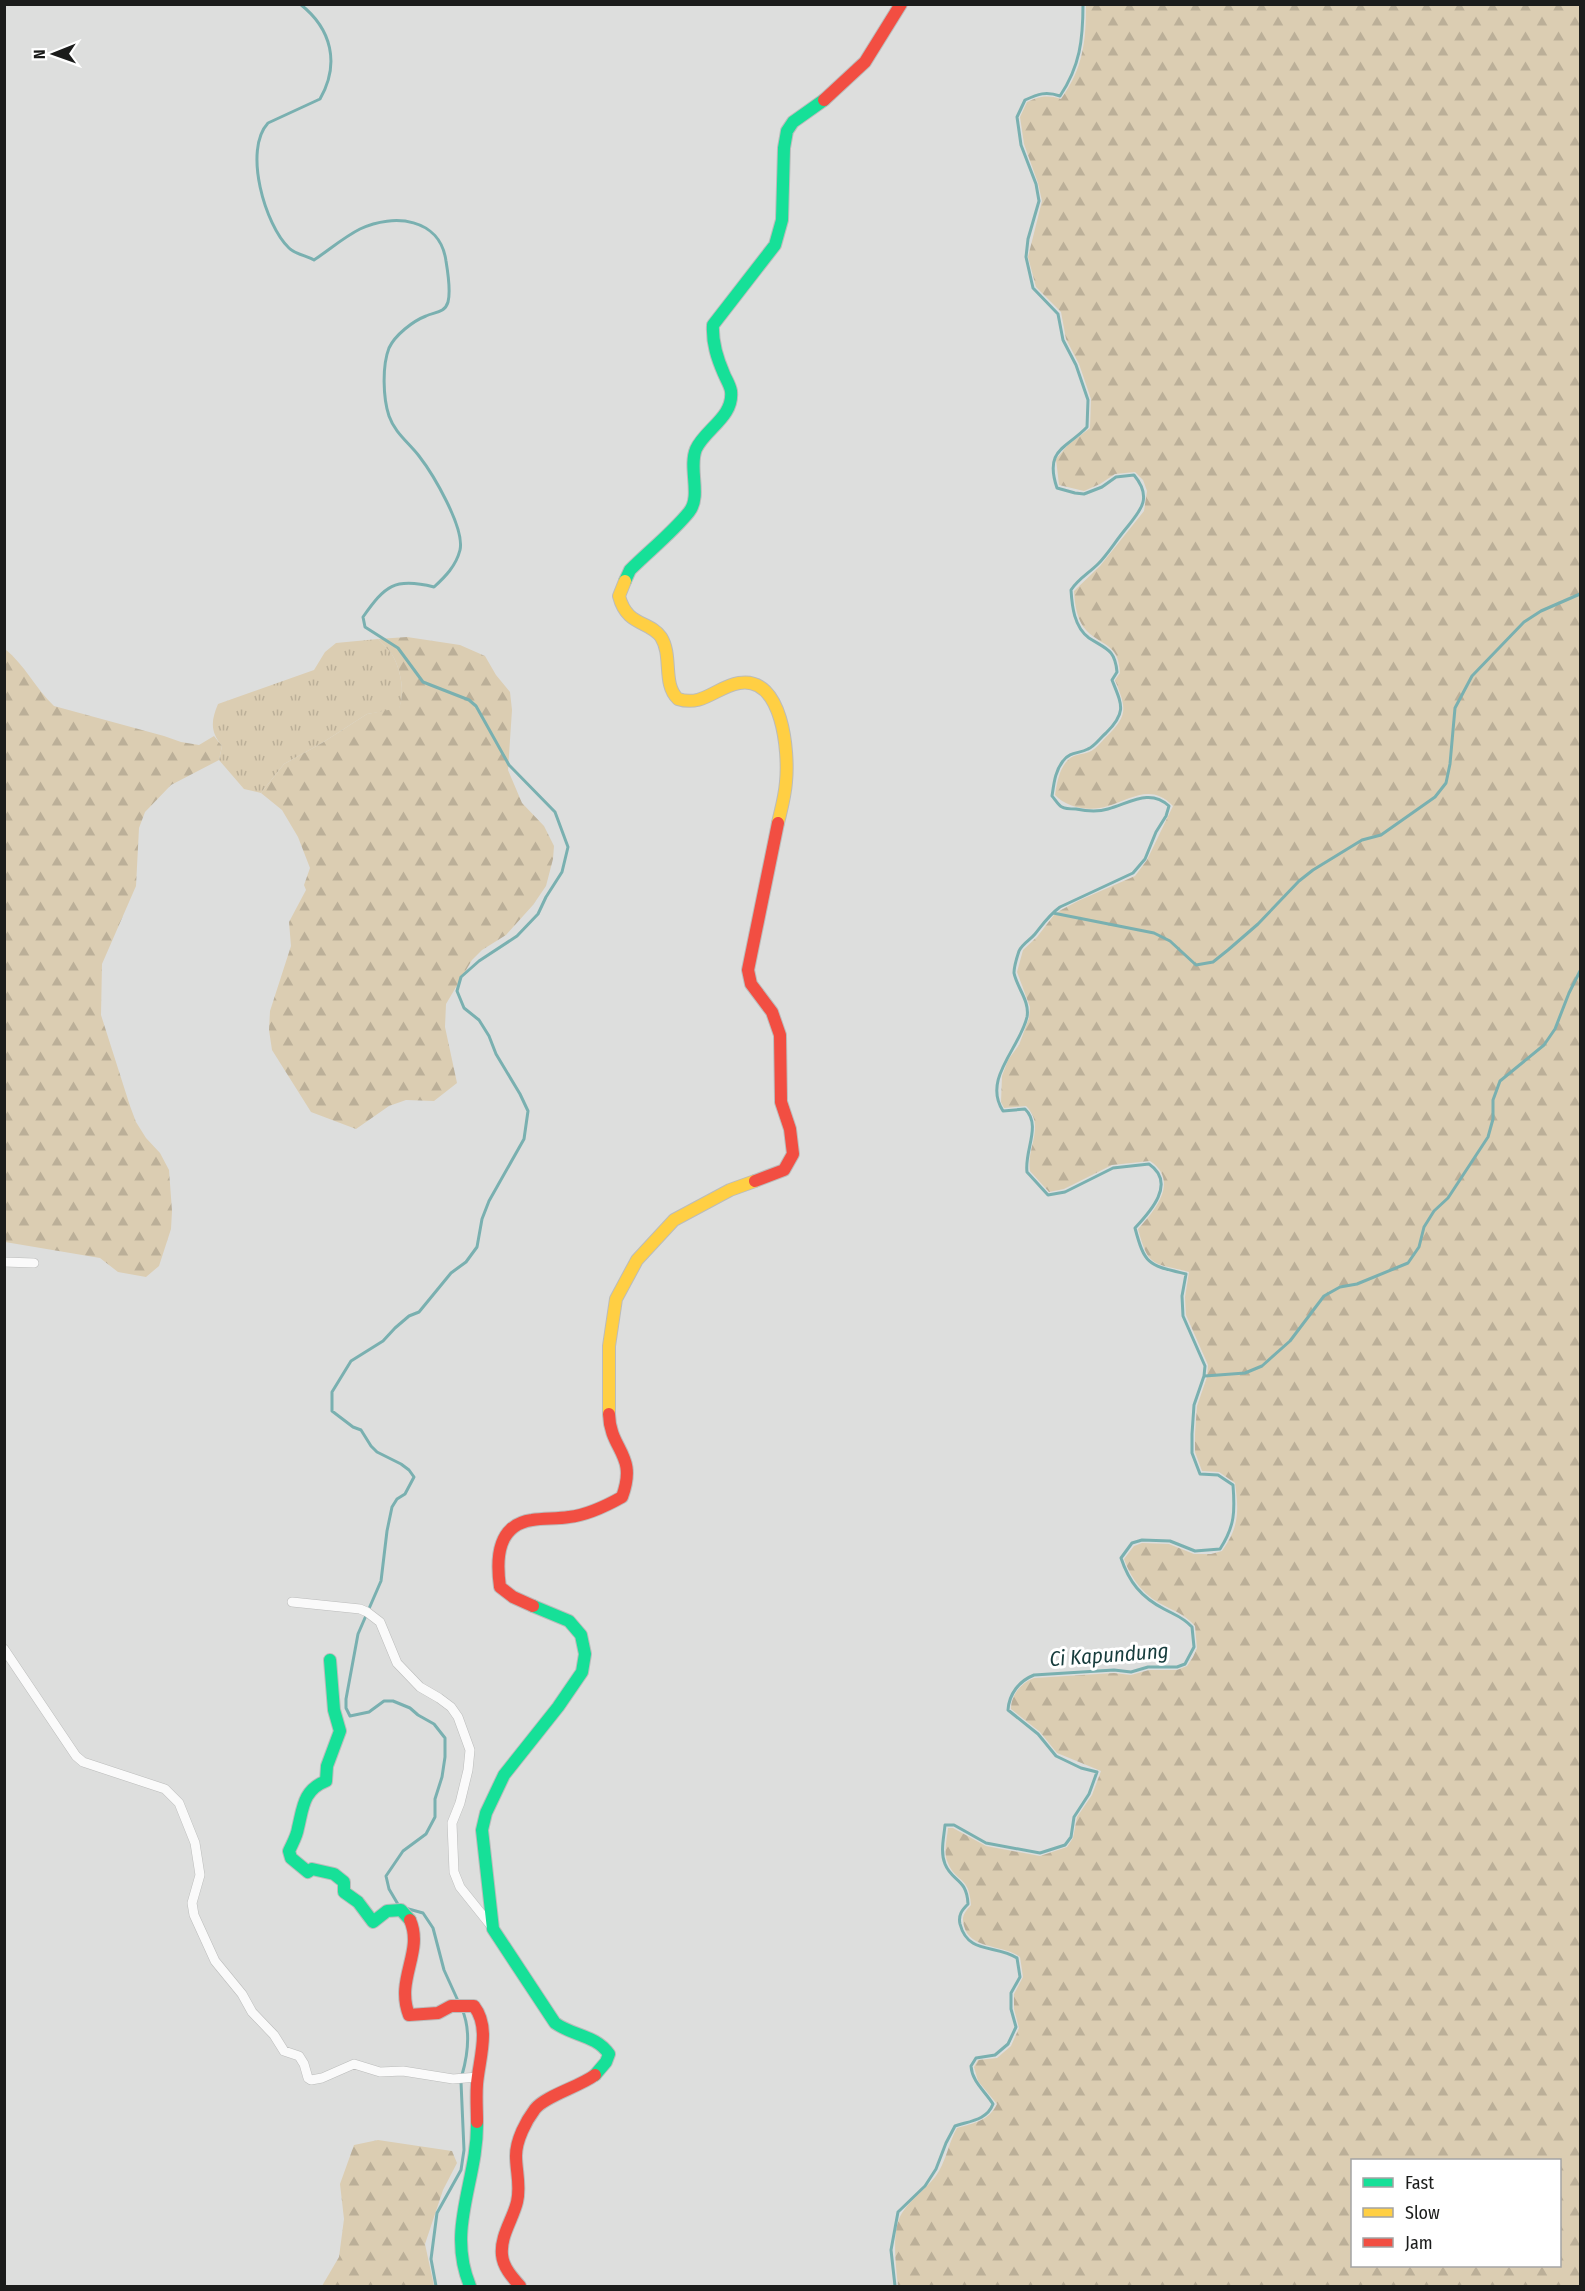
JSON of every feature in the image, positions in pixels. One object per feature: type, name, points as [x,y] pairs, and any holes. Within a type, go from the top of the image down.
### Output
[{"type":"street","points":[[494,1929],[482,1830],[486,1813],[504,1775],[558,1707],[582,1672],[585,1654],[581,1635],[570,1621],[513,1597],[500,1587],[497,1569],[498,1553],[506,1533],[524,1521],[572,1517],[599,1509],[622,1497],[628,1481],[628,1466],[616,1443],[609,1418],[609,1346],[616,1299],[637,1260],[674,1220],[730,1190],[784,1170],[793,1154],[782,1102],[780,1035],[772,1012],[751,984],[748,970],[786,783],[788,765],[783,728],[769,693],[751,682],[740,682],[707,698],[689,702],[676,698],[672,692],[668,654],[659,633],[629,616],[623,609],[619,596],[630,570],[637,566],[662,537],[691,510],[696,500],[692,463],[699,442],[712,431],[724,414],[731,389],[718,361],[712,339],[713,325],[775,245],[782,220],[784,148],[787,131],[793,122],[829,96],[865,62],[901,4]]},
{"type":"street","points":[[4,1262],[34,1263]]},
{"type":"street","points":[[292,1602],[367,1611],[380,1622],[397,1663],[420,1687],[451,1707],[458,1717],[470,1750],[468,1770],[452,1823],[451,1834],[454,1872],[460,1887],[494,1929],[555,2023],[570,2033],[592,2038],[609,2054],[599,2072],[574,2088],[540,2103],[526,2123],[516,2149],[519,2185],[517,2202],[503,2238],[502,2257],[508,2274],[520,2286]]},
{"type":"street","points":[[4,1648],[76,1756],[83,1762],[165,1789],[179,1803],[195,1842],[200,1875],[192,1903],[194,1915],[215,1961],[284,2051],[299,2056],[308,2078],[311,2080],[322,2078],[354,2064],[380,2072],[403,2071],[453,2079],[478,2077]]},
{"type":"street","points":[[330,1660],[334,1710],[340,1731],[327,1766],[326,1781],[318,1784],[308,1793],[302,1804],[298,1831],[290,1851],[291,1858],[308,1872],[312,1869],[334,1874],[344,1882],[344,1892],[358,1902],[373,1922],[387,1911],[401,1910],[407,1915],[414,1926],[415,1940],[404,1987],[404,2008],[409,2015],[438,2013],[451,2006],[474,2006],[481,2017],[483,2042],[478,2077],[475,2154],[460,2220],[459,2238],[460,2258],[470,2286]]},
{"type":"green space","points":[[1086,5],[1580,5],[1580,2286],[898,2286],[896,2229],[902,2213],[939,2171],[957,2128],[985,2118],[994,2110],[997,2104],[978,2081],[974,2067],[978,2060],[997,2058],[1011,2046],[1019,2028],[1014,2009],[1014,1994],[1023,1977],[1020,1957],[980,1943],[967,1934],[963,1917],[971,1905],[970,1895],[965,1884],[951,1869],[947,1859],[948,1828],[953,1828],[986,1846],[1040,1856],[1067,1847],[1073,1838],[1077,1817],[1092,1795],[1101,1771],[1057,1753],[1040,1732],[1011,1709],[1015,1694],[1021,1686],[1034,1678],[1114,1673],[1131,1675],[1149,1670],[1177,1670],[1187,1666],[1197,1648],[1195,1626],[1182,1615],[1146,1593],[1135,1581],[1124,1559],[1134,1546],[1142,1543],[1169,1544],[1194,1554],[1211,1554],[1222,1551],[1235,1527],[1237,1511],[1235,1483],[1219,1472],[1202,1471],[1195,1452],[1197,1406],[1207,1377],[1208,1365],[1186,1315],[1185,1297],[1189,1272],[1160,1265],[1149,1258],[1138,1229],[1162,1195],[1163,1177],[1159,1169],[1150,1161],[1112,1165],[1064,1189],[1049,1192],[1030,1171],[1030,1154],[1035,1129],[1032,1114],[1026,1106],[1004,1108],[1001,1102],[1002,1076],[1008,1060],[1019,1045],[1029,1018],[1030,1007],[1017,972],[1023,950],[1061,910],[1135,876],[1147,860],[1173,806],[1157,795],[1149,794],[1101,808],[1086,809],[1072,806],[1055,795],[1060,773],[1067,761],[1074,756],[1093,750],[1122,717],[1123,705],[1115,680],[1120,673],[1117,657],[1111,649],[1090,634],[1082,625],[1076,608],[1074,591],[1100,566],[1144,511],[1147,491],[1143,480],[1135,472],[1115,474],[1084,491],[1059,485],[1056,459],[1068,445],[1090,428],[1091,399],[1079,364],[1066,339],[1061,312],[1036,287],[1028,257],[1042,201],[1024,144],[1020,117],[1027,102],[1036,98],[1061,99],[1079,65],[1084,43]]},
{"type":"green space","points":[[407,637],[460,645],[485,656],[496,675],[510,692],[512,710],[508,770],[522,803],[544,826],[554,846],[553,859],[546,886],[533,905],[506,935],[482,950],[472,960],[446,1004],[445,1027],[457,1083],[434,1101],[406,1100],[389,1106],[356,1129],[311,1112],[272,1050],[269,1030],[270,1011],[291,946],[289,922],[306,890],[304,885],[310,868],[298,837],[282,810],[261,793],[284,764],[367,714],[399,708],[402,689],[399,670],[393,655],[378,639]]},
{"type":"green space","points":[[378,639],[393,655],[399,670],[402,690],[399,709],[367,714],[284,764],[261,793],[244,789],[219,760],[222,746],[215,736],[213,726],[218,704],[314,670],[325,652],[336,643]]},
{"type":"green space","points":[[5,649],[54,706],[181,742],[199,745],[214,736],[222,746],[219,760],[171,785],[145,812],[139,828],[136,886],[102,964],[101,1015],[130,1106],[136,1122],[146,1138],[160,1153],[169,1170],[171,1229],[159,1266],[146,1277],[118,1272],[100,1258],[5,1242]]},
{"type":"green space","points":[[378,2140],[452,2151],[457,2163],[443,2190],[425,2244],[434,2286],[322,2286],[339,2257],[344,2219],[340,2184],[354,2145]]},
{"type":"waterway","points":[[300,4],[311,14],[326,36],[330,48],[330,73],[320,99],[268,123],[261,135],[257,151],[257,168],[260,187],[272,223],[289,248],[314,260],[354,232],[373,224],[387,221],[414,223],[435,236],[442,247],[448,276],[447,306],[439,312],[421,318],[395,338],[389,348],[384,373],[389,416],[398,432],[425,464],[447,502],[458,529],[460,550],[453,566],[434,587],[409,583],[400,584],[385,591],[363,617],[365,627],[398,648],[423,682],[469,700],[476,706],[509,765],[555,812],[568,847],[562,872],[538,914],[517,936],[479,961],[461,977],[457,991],[464,1008],[479,1020],[489,1036],[496,1054],[528,1111],[524,1139],[489,1201],[482,1219],[477,1247],[466,1262],[451,1273],[419,1312],[409,1316],[383,1341],[351,1361],[332,1392],[332,1411],[353,1427],[361,1430],[377,1452],[401,1464],[414,1477],[405,1494],[397,1499],[392,1507],[381,1581],[358,1634],[346,1699],[346,1708],[350,1716],[369,1712],[384,1701],[393,1701],[410,1708],[434,1724],[445,1738],[445,1757],[435,1799],[435,1817],[426,1834],[403,1851],[386,1876],[389,1889],[399,1906]]},
{"type":"waterway","name":"Ci Kapundung","points":[[895,2286],[891,2250],[898,2212],[925,2186],[936,2169],[955,2126],[982,2117],[990,2109],[993,2104],[976,2082],[971,2066],[976,2058],[995,2055],[1008,2044],[1016,2027],[1011,2009],[1011,1993],[1020,1977],[1017,1958],[976,1945],[964,1934],[960,1918],[968,1904],[967,1896],[965,1889],[948,1870],[944,1859],[945,1825],[954,1825],[986,1843],[1040,1853],[1065,1845],[1071,1837],[1074,1817],[1089,1794],[1097,1772],[1081,1768],[1056,1756],[1038,1734],[1008,1710],[1013,1693],[1024,1681],[1034,1675],[1114,1670],[1131,1672],[1148,1667],[1177,1667],[1185,1664],[1194,1647],[1192,1627],[1182,1618],[1142,1594],[1132,1582],[1121,1558],[1132,1543],[1142,1540],[1170,1541],[1195,1551],[1220,1549],[1229,1533],[1234,1511],[1233,1485],[1218,1475],[1200,1474],[1192,1453],[1194,1405],[1205,1366],[1183,1316],[1182,1296],[1186,1274],[1156,1266],[1150,1262],[1142,1250],[1135,1228],[1158,1197],[1161,1180],[1157,1172],[1149,1164],[1113,1168],[1065,1192],[1048,1195],[1027,1172],[1032,1130],[1030,1115],[1025,1109],[1003,1111],[998,1099],[997,1087],[1000,1075],[1027,1017],[1027,1005],[1014,973],[1020,949],[1060,907],[1133,873],[1145,859],[1169,806],[1155,798],[1147,797],[1104,810],[1088,811],[1063,808],[1052,796],[1054,782],[1063,761],[1075,753],[1091,748],[1113,726],[1121,708],[1112,680],[1117,672],[1112,654],[1089,638],[1080,628],[1073,609],[1071,590],[1105,557],[1139,511],[1144,498],[1140,484],[1134,475],[1116,477],[1102,487],[1084,494],[1057,488],[1053,465],[1055,457],[1087,427],[1088,400],[1076,365],[1063,340],[1058,314],[1033,288],[1026,257],[1028,239],[1039,201],[1036,184],[1021,145],[1017,117],[1025,100],[1042,94],[1060,96],[1067,85],[1079,52],[1083,4]]},
{"type":"waterway","points":[[1053,913],[1154,933],[1170,941],[1196,965],[1213,962],[1258,924],[1299,881],[1313,870],[1362,840],[1381,835],[1435,797],[1446,783],[1455,708],[1472,676],[1524,622],[1541,611],[1580,594]]},
{"type":"waterway","points":[[1205,1376],[1245,1373],[1262,1366],[1290,1341],[1324,1296],[1340,1287],[1357,1284],[1408,1263],[1419,1247],[1424,1227],[1434,1211],[1448,1198],[1488,1137],[1493,1119],[1493,1100],[1500,1081],[1544,1045],[1555,1029],[1580,971]]},
{"type":"waterway","points":[[405,1908],[423,1913],[433,1928],[444,1970],[459,2003]]},
{"type":"waterway","points":[[462,2009],[467,2025],[468,2042],[462,2075]]},
{"type":"waterway","points":[[436,2286],[431,2259],[437,2213],[461,2170],[464,2150],[461,2082]]},
{"type":"traffic: fast","points":[[625,581],[630,570],[675,527],[693,505],[695,490],[693,465],[696,449],[724,416],[731,400],[731,391],[721,368],[713,338],[713,325],[775,245],[782,220],[784,148],[787,131],[793,122],[824,100]]},
{"type":"traffic: fast","points":[[533,1606],[569,1621],[581,1635],[585,1654],[582,1672],[558,1707],[504,1775],[486,1813],[482,1830],[493,1929],[555,2023],[598,2043],[609,2054],[606,2062],[595,2075]]},
{"type":"traffic: fast","points":[[330,1660],[334,1710],[340,1731],[327,1766],[326,1781],[313,1789],[305,1800],[297,1834],[289,1851],[291,1858],[308,1872],[312,1869],[334,1874],[344,1882],[344,1892],[358,1902],[373,1922],[387,1911],[401,1910],[410,1920]]},
{"type":"traffic: fast","points":[[470,2286],[463,2265],[461,2244],[462,2224],[476,2144],[477,2122]]},
{"type":"traffic: slow","points":[[625,581],[619,596],[623,606],[633,618],[661,637],[665,645],[670,686],[678,699],[687,701],[702,699],[739,683],[754,684],[765,691],[774,703],[784,736],[787,769],[785,792],[778,823]]},
{"type":"traffic: slow","points":[[609,1414],[609,1346],[616,1299],[637,1260],[674,1220],[730,1190],[755,1181]]},
{"type":"traffic: jam","points":[[824,100],[865,62],[901,4]]},
{"type":"traffic: jam","points":[[755,1181],[784,1170],[793,1154],[790,1129],[781,1102],[780,1035],[772,1012],[751,984],[748,970],[778,823]]},
{"type":"traffic: jam","points":[[533,1606],[513,1597],[500,1587],[498,1565],[501,1545],[505,1536],[520,1523],[583,1514],[622,1497],[627,1471],[614,1437],[609,1414]]},
{"type":"traffic: jam","points":[[410,1920],[414,1943],[405,1989],[409,2015],[438,2013],[451,2006],[474,2006],[482,2024],[483,2034],[477,2084],[477,2122]]},
{"type":"traffic: jam","points":[[520,2286],[506,2268],[502,2248],[518,2196],[516,2150],[520,2137],[528,2119],[540,2104],[595,2075]]}]
